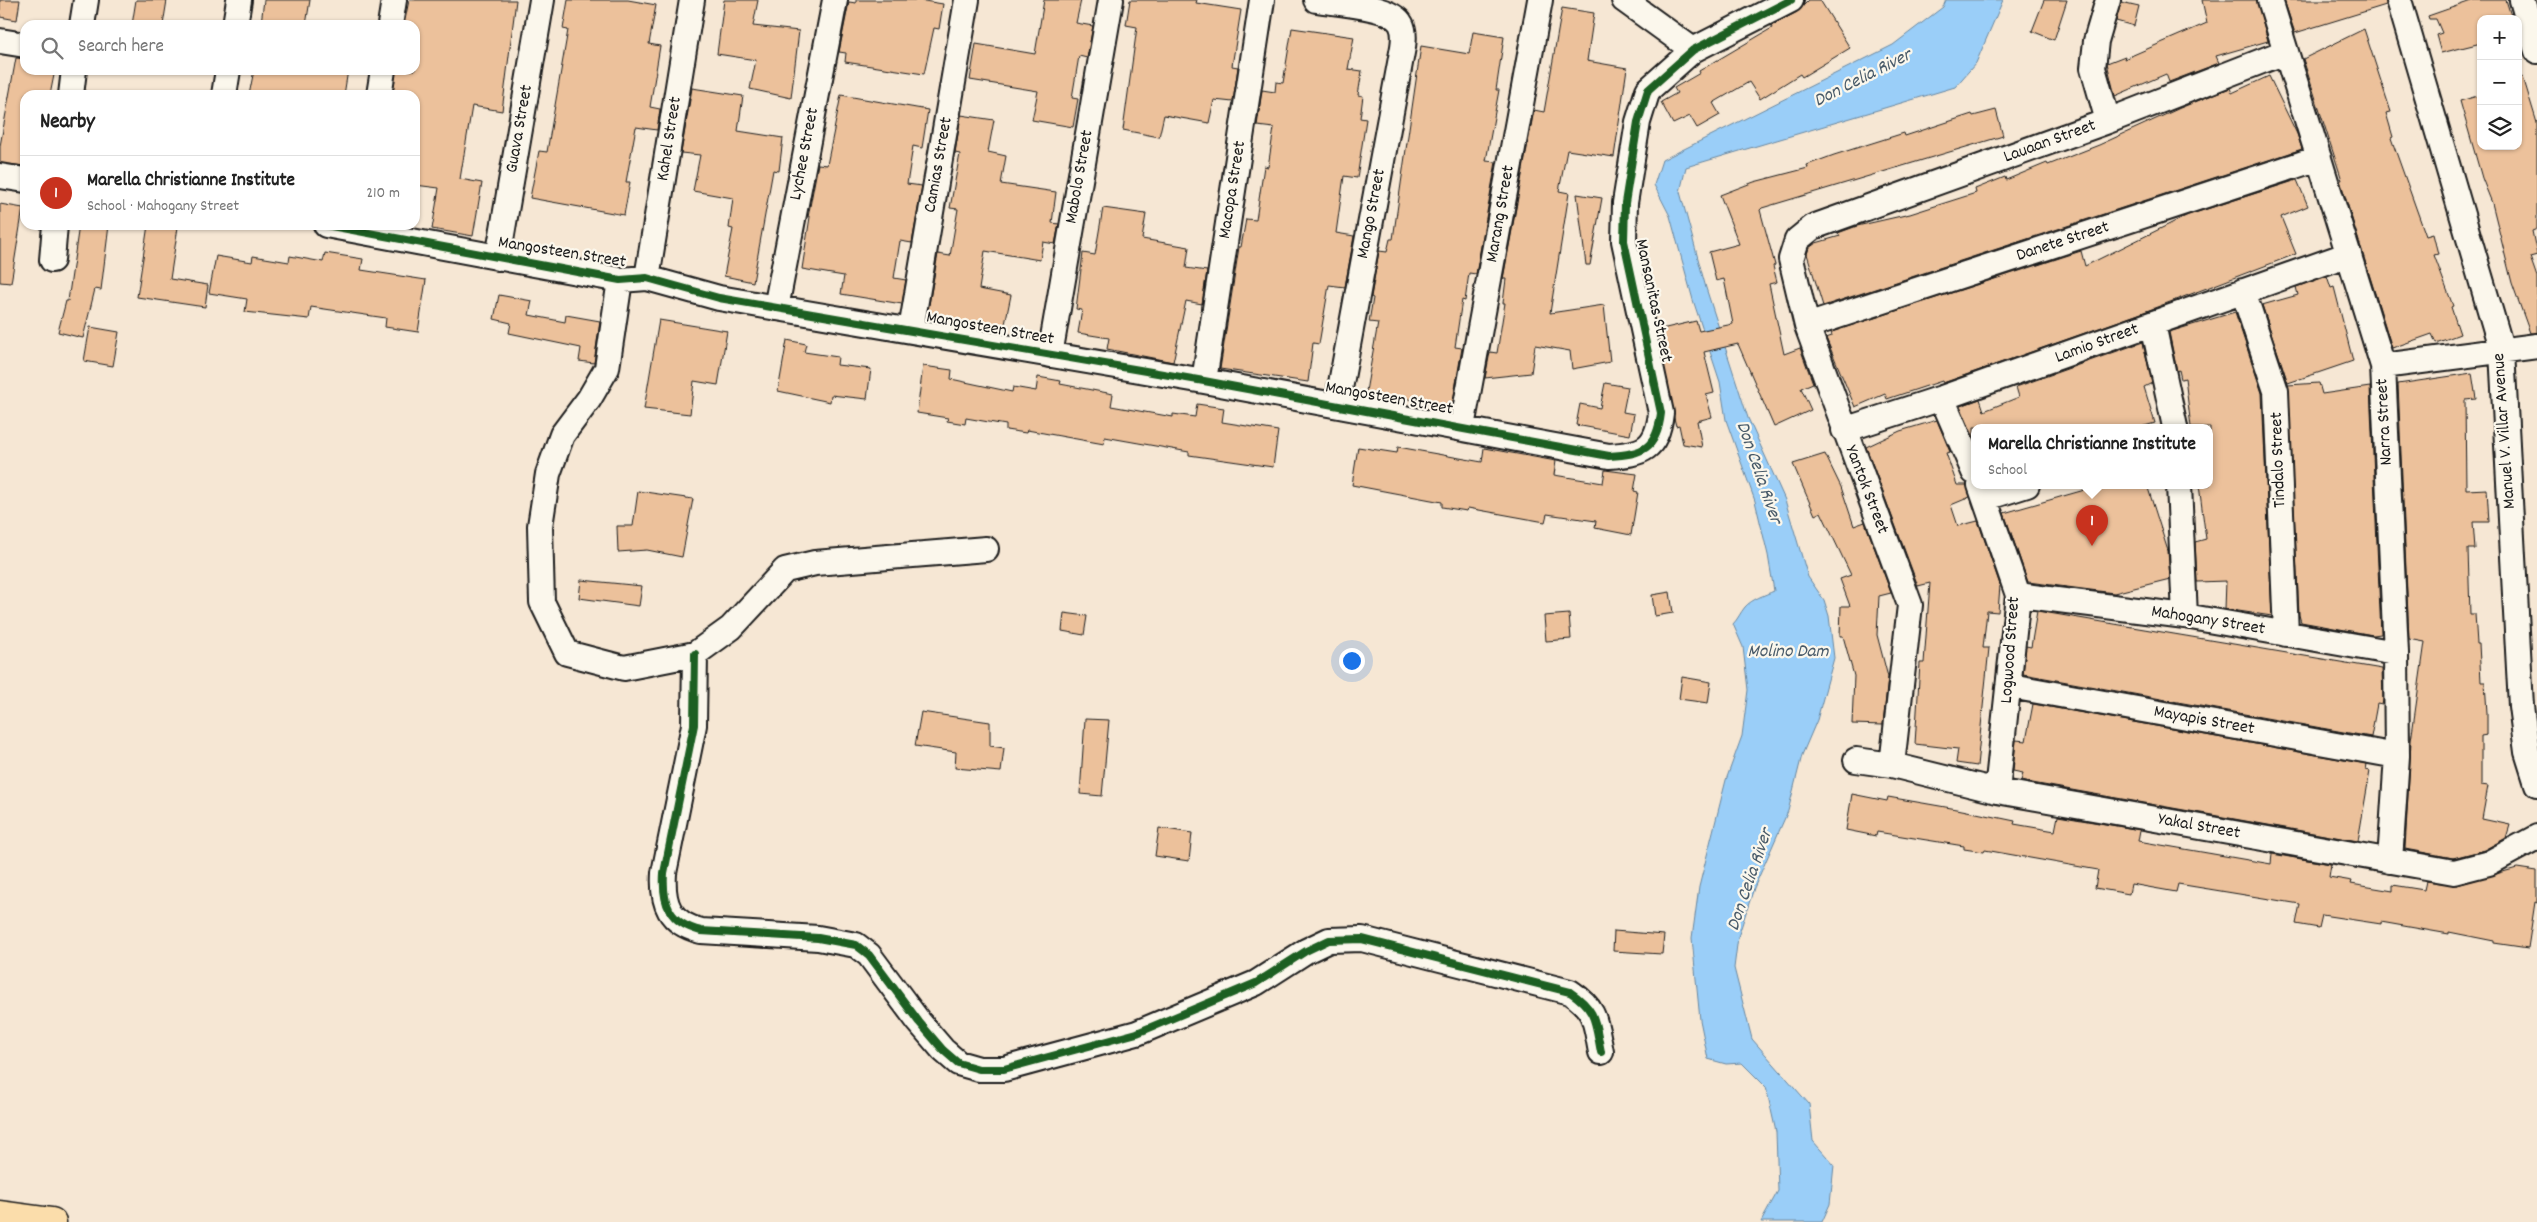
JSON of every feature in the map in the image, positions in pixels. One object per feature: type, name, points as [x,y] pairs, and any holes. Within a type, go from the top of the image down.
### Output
[{"type":"main road","points":[[0,1215],[52,1222]]},
{"type":"street","points":[[83,20],[86,0]]},
{"type":"street","points":[[236,20],[239,0]]},
{"type":"street","points":[[391,20],[394,0]]},
{"type":"street","name":"Guava Street","points":[[498,258],[542,0]]},
{"type":"street","name":"Kahel Street","points":[[647,278],[692,0]]},
{"type":"street","name":"Lychee Street","points":[[776,308],[835,0]]},
{"type":"street","name":"Camias Street","points":[[911,330],[967,0]]},
{"type":"street","name":"Mabolo Street","points":[[1050,355],[1111,0]]},
{"type":"street","name":"Macopa Street","points":[[1204,380],[1262,0]]},
{"type":"street","name":"Mango Street","points":[[1316,0],[1382,11],[1393,16],[1401,24],[1404,47],[1337,405]]},
{"type":"street","name":"Marang Street","points":[[1462,427],[1540,0]]},
{"type":"street","points":[[1624,0],[1693,50]]},
{"type":"street","name":"Mansanitas Street","points":[[1648,448],[1659,431],[1661,413],[1624,241],[1625,203],[1638,122],[1648,90],[1693,50],[1791,0]]},
{"type":"street","points":[[2108,0],[2096,41],[2094,68],[2108,121]]},
{"type":"street","name":"Narra Street","points":[[2270,0],[2383,366],[2396,653],[2397,756],[2390,861]]},
{"type":"street","name":"Manuel V. Villar Avenue","points":[[2398,0],[2502,351],[2521,706],[2527,752],[2537,784]]},
{"type":"street","points":[[2522,0],[2537,51]]},
{"type":"street","points":[[0,41],[20,44]]},
{"type":"street","name":"Lauaan Street","points":[[1813,227],[2108,121],[2285,52]]},
{"type":"street","points":[[72,90],[73,75]]},
{"type":"street","points":[[225,90],[227,75]]},
{"type":"street","points":[[380,90],[382,75]]},
{"type":"street","name":"Danete Street","points":[[1807,326],[2319,158]]},
{"type":"street","points":[[0,176],[20,179]]},
{"type":"street","name":"Yantok Street","points":[[1813,227],[1797,240],[1791,259],[1807,326],[1910,605],[1892,765]]},
{"type":"street","points":[[52,260],[55,230]]},
{"type":"street","name":"Mangosteen Street","points":[[372,230],[498,258],[620,280],[647,278],[719,298],[1204,380],[1609,456],[1632,455],[1648,448]]},
{"type":"street","name":"Lamio Street","points":[[1844,430],[1942,398],[2349,254]]},
{"type":"street","points":[[620,280],[607,368],[589,399],[562,435],[548,474],[540,526],[542,602],[567,653],[624,668],[695,654],[732,628],[785,570],[815,563],[986,549]]},
{"type":"street","name":"Tindalo Street","points":[[2243,291],[2276,390],[2286,634]]},
{"type":"street","points":[[2153,324],[2174,424]]},
{"type":"street","points":[[2383,366],[2537,346]]},
{"type":"street","points":[[1942,398],[1971,465]]},
{"type":"street","points":[[1983,491],[1998,489]]},
{"type":"street","points":[[2179,489],[2184,616]]},
{"type":"street","name":"Logwood Street","points":[[1983,491],[2018,595],[1998,791]]},
{"type":"street","name":"Mahogany Street","points":[[2018,595],[2184,616],[2396,653]]},
{"type":"street","points":[[695,654],[694,725],[664,873],[663,893],[670,912],[684,927],[701,932],[818,938],[856,945],[869,955],[919,1022],[958,1063],[979,1069],[1004,1069],[1136,1033],[1256,983],[1306,951],[1329,940],[1362,939],[1570,992],[1594,1014],[1601,1052]]},
{"type":"street","name":"Mayapis Street","points":[[2010,686],[2397,756]]},
{"type":"street","name":"Yakal Street","points":[[1856,760],[1892,765],[1998,791],[2454,872],[2489,862],[2537,837]]},
{"type":"water","name":"Molino Dam","points":[[1946,0],[2003,0],[1976,63],[1955,87],[1686,167],[1680,192],[1706,288],[1748,418],[1785,500],[1808,577],[1824,600],[1829,616],[1834,658],[1817,720],[1802,755],[1788,811],[1754,888],[1738,937],[1734,968],[1752,1039],[1809,1104],[1813,1141],[1834,1165],[1830,1204],[1822,1222],[1761,1222],[1778,1191],[1776,1132],[1766,1087],[1742,1063],[1726,1064],[1708,1059],[1700,1020],[1692,938],[1699,887],[1726,780],[1742,736],[1748,690],[1743,647],[1733,624],[1748,604],[1774,591],[1768,555],[1755,501],[1726,420],[1720,382],[1693,300],[1670,216],[1654,185],[1662,160],[1893,45],[1943,7]]},
{"type":"building","points":[[0,0],[20,0],[17,20],[0,17]]},
{"type":"building","points":[[136,0],[167,0],[164,20],[133,20]]},
{"type":"building","points":[[264,0],[310,0],[307,20],[261,20]]},
{"type":"building","points":[[409,0],[516,0],[502,111],[472,106],[460,179],[482,183],[473,236],[432,229],[439,188],[420,186],[420,90],[394,90],[395,75],[420,75],[420,20],[405,20]]},
{"type":"building","points":[[568,0],[628,0],[656,5],[649,44],[660,46],[650,107],[660,109],[657,130],[636,127],[626,182],[630,182],[624,215],[530,198],[539,151],[547,152],[568,30],[563,29]]},
{"type":"building","points":[[724,0],[758,0],[753,26],[799,31],[791,98],[750,89],[756,60],[717,54]]},
{"type":"building","points":[[856,0],[918,0],[943,4],[939,29],[934,28],[924,74],[845,62],[846,53],[839,52],[849,2],[856,3]]},
{"type":"building","points":[[1044,0],[1081,0],[1076,23],[1093,26],[1087,58],[1079,56],[1072,98],[1078,99],[1073,127],[1032,120],[1038,91],[970,80],[976,44],[1035,54]]},
{"type":"building","points":[[1130,0],[1197,0],[1196,3],[1241,10],[1232,66],[1238,67],[1233,102],[1214,100],[1209,123],[1164,115],[1159,137],[1123,130],[1137,27],[1126,25]]},
{"type":"building","points":[[1809,0],[1820,0],[1850,48],[1802,77],[1800,74],[1760,99],[1749,82],[1713,103],[1720,115],[1697,128],[1690,116],[1673,124],[1661,102],[1677,93],[1674,88],[1772,28],[1771,26],[1797,12]]},
{"type":"building","points":[[2044,0],[2067,0],[2054,40],[2032,31]]},
{"type":"building","points":[[2202,0],[2257,0],[2268,41],[2216,56],[2219,63],[2169,82],[2166,74],[2115,96],[2107,63],[2125,56],[2124,59],[2207,23]]},
{"type":"building","points":[[2284,0],[2386,0],[2386,5],[2295,33]]},
{"type":"building","points":[[2474,0],[2506,0],[2511,15],[2477,15],[2477,44],[2441,53],[2436,35],[2442,33],[2436,19],[2429,19],[2428,16]]},
{"type":"building","points":[[2121,2],[2139,6],[2134,26],[2116,21]]},
{"type":"building","points":[[1562,8],[1594,13],[1587,61],[1627,68],[1614,157],[1567,150],[1559,191],[1569,193],[1550,313],[1604,305],[1610,362],[1572,369],[1570,351],[1535,345],[1531,373],[1485,378],[1490,352],[1497,353],[1505,303],[1503,303],[1506,279],[1503,279],[1534,110],[1544,112]]},
{"type":"building","points":[[1292,28],[1354,37],[1348,69],[1362,71],[1358,95],[1363,96],[1360,118],[1366,119],[1357,178],[1344,176],[1336,233],[1354,236],[1345,287],[1329,285],[1319,344],[1313,343],[1308,382],[1220,369],[1239,247],[1241,247],[1246,219],[1256,220],[1264,166],[1268,167],[1274,128],[1257,126],[1262,90],[1275,92],[1276,82],[1283,83]]},
{"type":"building","points":[[2364,29],[2391,112],[2386,113],[2393,137],[2391,138],[2426,236],[2433,234],[2438,254],[2434,255],[2453,306],[2451,307],[2460,334],[2436,343],[2432,334],[2392,348],[2340,180],[2342,180],[2303,59]]},
{"type":"building","points":[[1473,32],[1504,37],[1496,90],[1499,90],[1486,161],[1496,162],[1476,274],[1469,273],[1465,301],[1462,300],[1455,347],[1462,348],[1452,407],[1403,398],[1402,402],[1365,397],[1378,323],[1369,322],[1373,298],[1371,297],[1379,251],[1387,252],[1390,239],[1393,239],[1421,46],[1469,54]]},
{"type":"building","points":[[16,58],[20,58],[20,75],[54,75],[51,90],[20,90],[20,165],[0,163],[0,146]]},
{"type":"building","points":[[253,75],[347,75],[345,90],[250,90]]},
{"type":"building","points":[[2269,76],[2297,134],[2302,149],[1823,306],[1807,254],[1809,248],[1816,243],[1840,236],[1838,233],[1857,226],[1910,214],[1976,193],[1975,189],[2005,177],[2006,180],[2047,163],[2048,165],[2099,145],[2180,108],[2230,88],[2232,93]]},
{"type":"building","points":[[2523,77],[2537,123],[2537,229],[2532,231],[2537,255],[2530,257],[2537,277],[2537,333],[2530,333],[2512,283],[2492,203],[2482,178],[2460,101],[2477,96],[2477,150],[2522,150]]},
{"type":"building","points":[[692,88],[743,96],[738,131],[783,138],[779,171],[773,170],[753,282],[724,276],[733,229],[729,228],[733,198],[693,191],[700,155],[681,153]]},
{"type":"building","points":[[841,95],[928,110],[922,148],[913,146],[907,184],[922,186],[912,243],[900,241],[894,278],[906,280],[902,304],[841,294],[844,276],[802,269],[810,217],[808,217],[818,164],[827,165]]},
{"type":"building","points":[[1996,110],[2003,136],[1760,210],[1775,265],[1773,266],[1777,282],[1769,284],[1784,354],[1800,348],[1813,383],[1801,388],[1811,410],[1774,427],[1738,344],[1704,352],[1714,393],[1706,395],[1712,417],[1697,421],[1702,447],[1683,444],[1679,425],[1676,426],[1674,418],[1657,330],[1696,321],[1699,331],[1733,324],[1724,279],[1716,281],[1709,252],[1739,244],[1720,195],[1754,182],[1808,168],[1807,165],[1834,155],[1904,133],[1905,136],[1972,114],[1973,116]]},
{"type":"building","points":[[961,115],[994,120],[988,152],[1006,156],[1001,184],[1056,192],[1052,223],[1059,224],[1055,244],[1043,242],[1040,260],[985,251],[979,289],[1011,295],[1004,329],[927,316],[938,254],[950,256],[958,209],[950,208],[960,154],[955,153]]},
{"type":"building","points":[[2297,180],[2308,206],[2281,217],[2296,254],[2136,315],[1943,383],[1942,381],[1887,399],[1885,394],[1855,407],[1826,338],[1832,336],[1831,332],[2081,251],[2085,266],[2188,215]]},
{"type":"building","points":[[1577,194],[1602,198],[1590,265],[1586,265]]},
{"type":"building","points":[[0,204],[20,207],[20,227],[11,283],[0,282]]},
{"type":"building","points":[[1103,208],[1146,214],[1142,239],[1189,247],[1186,268],[1207,271],[1202,304],[1186,301],[1173,362],[1107,349],[1109,338],[1078,333],[1082,310],[1076,309],[1083,253],[1095,255]]},
{"type":"building","points":[[78,230],[108,230],[101,290],[95,289],[83,338],[58,332],[66,301],[68,301]]},
{"type":"building","points":[[147,230],[178,230],[170,279],[208,285],[205,307],[137,297]]},
{"type":"building","points":[[325,253],[363,259],[361,270],[426,280],[418,332],[385,327],[386,318],[311,307],[309,319],[245,312],[247,299],[209,293],[216,256],[252,262],[253,256],[289,262],[290,256],[323,262]]},
{"type":"building","points":[[2327,276],[2331,288],[2334,287],[2353,361],[2288,383],[2262,305],[2298,295],[2296,287]]},
{"type":"building","points":[[499,295],[532,301],[529,315],[565,322],[566,315],[600,321],[594,363],[579,361],[581,348],[509,333],[511,323],[494,319]]},
{"type":"building","points":[[2235,312],[2262,393],[2272,616],[2225,609],[2226,581],[2197,582],[2195,542],[2206,539],[2200,489],[2213,489],[2213,424],[2191,424],[2185,378],[2181,379],[2179,370],[2177,371],[2169,332]]},
{"type":"building","points":[[659,320],[727,331],[718,385],[694,381],[690,414],[644,409]]},
{"type":"building","points":[[90,327],[119,332],[113,366],[84,361]]},
{"type":"building","points":[[787,340],[806,344],[804,352],[838,357],[837,365],[871,369],[867,399],[831,395],[830,402],[778,391]]},
{"type":"building","points":[[2143,342],[2152,383],[2144,387],[2155,423],[1971,424],[1971,432],[1960,406],[1980,399],[1984,411],[2019,397],[2016,387]]},
{"type":"building","points":[[923,366],[952,370],[951,379],[1012,392],[1013,387],[1036,391],[1038,377],[1061,381],[1060,384],[1113,394],[1111,406],[1173,417],[1173,414],[1195,417],[1197,404],[1224,408],[1222,422],[1278,431],[1273,467],[1189,455],[1189,452],[1105,437],[1104,444],[1027,430],[1026,433],[1006,430],[1006,425],[966,418],[965,424],[947,421],[948,418],[917,413]]},
{"type":"building","points":[[2472,373],[2476,399],[2465,400],[2466,490],[2487,489],[2489,522],[2473,522],[2475,549],[2468,549],[2470,614],[2475,614],[2481,682],[2485,682],[2487,713],[2487,735],[2481,736],[2481,785],[2488,786],[2482,819],[2510,825],[2506,838],[2484,850],[2453,858],[2405,849],[2411,741],[2425,642],[2409,639],[2398,384]]},
{"type":"building","points":[[1605,383],[1628,387],[1623,412],[1634,414],[1630,435],[1576,425],[1580,404],[1600,408]]},
{"type":"building","points":[[2319,383],[2322,394],[2370,387],[2381,634],[2373,635],[2301,622],[2299,615],[2288,385]]},
{"type":"building","points":[[1937,420],[1950,452],[1946,453],[1957,485],[1967,485],[1970,497],[1951,505],[1958,526],[1978,521],[2000,585],[1998,612],[1987,611],[1983,648],[1989,648],[1977,766],[1956,763],[1958,749],[1915,744],[1920,663],[1924,663],[1930,583],[1918,586],[1866,447],[1900,431]]},
{"type":"building","points":[[1358,447],[1397,453],[1398,447],[1482,462],[1484,448],[1556,461],[1554,475],[1603,483],[1605,470],[1637,474],[1634,491],[1638,492],[1631,535],[1595,528],[1596,521],[1547,514],[1545,522],[1468,508],[1467,511],[1442,507],[1442,502],[1352,485]]},
{"type":"building","points":[[1825,454],[1841,487],[1854,526],[1865,522],[1891,593],[1879,596],[1877,635],[1888,677],[1883,725],[1852,724],[1854,676],[1843,636],[1840,636],[1841,606],[1850,606],[1840,579],[1851,575],[1821,512],[1815,515],[1793,464]]},
{"type":"building","points":[[2088,489],[2148,489],[2168,551],[2170,579],[2114,593],[2028,582],[2004,513]]},
{"type":"building","points":[[638,491],[693,499],[682,557],[647,550],[618,552],[617,526],[633,526]]},
{"type":"building","points":[[581,580],[642,586],[639,606],[579,598]]},
{"type":"building","points":[[1670,592],[1673,613],[1655,616],[1652,595]]},
{"type":"building","points":[[2037,611],[2382,669],[2382,705],[2377,704],[2371,737],[2023,674],[2026,646],[2031,647]]},
{"type":"building","points":[[1064,613],[1087,616],[1084,635],[1062,631]]},
{"type":"building","points":[[1569,614],[1571,639],[1546,641],[1544,616]]},
{"type":"building","points":[[1682,677],[1711,682],[1708,703],[1679,699]]},
{"type":"building","points":[[2033,704],[2367,764],[2366,770],[2370,771],[2358,841],[2021,781],[2023,773],[2013,771],[2016,740],[2026,741]]},
{"type":"building","points":[[921,712],[990,722],[990,746],[1004,748],[1001,772],[955,768],[956,752],[915,746]]},
{"type":"building","points":[[1085,719],[1109,720],[1102,796],[1080,794]]},
{"type":"building","points":[[1852,794],[1887,801],[1888,797],[1957,809],[2015,821],[2014,824],[2055,831],[2058,816],[2140,830],[2138,841],[2271,864],[2272,854],[2331,864],[2329,877],[2352,881],[2351,884],[2393,891],[2393,885],[2424,890],[2426,881],[2457,885],[2517,868],[2537,871],[2537,903],[2535,902],[2528,948],[2494,943],[2494,941],[2449,932],[2449,934],[2381,922],[2381,924],[2322,915],[2319,928],[2296,924],[2300,904],[2178,884],[2176,892],[2131,884],[2129,894],[2095,888],[2098,870],[1985,850],[1984,852],[1964,849],[1964,846],[1877,832],[1876,836],[1846,830]]},
{"type":"building","points":[[1159,828],[1192,833],[1189,861],[1155,856]]},
{"type":"building","points":[[1614,931],[1664,935],[1662,954],[1613,951]]},
{"type":"cycle path","points":[[353,230],[620,280],[647,278],[719,298],[1204,381],[1609,456],[1631,454],[1652,442],[1656,435],[1661,413],[1624,241],[1625,203],[1638,122],[1648,90],[1693,50],[1791,0]]},
{"type":"cycle path","points":[[695,654],[694,725],[664,873],[664,894],[670,911],[681,923],[701,931],[818,938],[856,945],[869,955],[919,1022],[943,1050],[958,1063],[979,1069],[1004,1069],[1137,1033],[1256,983],[1306,951],[1329,940],[1362,939],[1570,992],[1590,1011],[1596,1025],[1601,1052]]},
{"type":"place","name":"Marella Christianne Institute","points":[[2092,546]]},
{"type":"water label","name":"Don Celia River","points":[[1863,79]]},
{"type":"water label","name":"Don Celia River","points":[[1758,473]]},
{"type":"water label","name":"Don Celia River","points":[[1751,880]]}]
